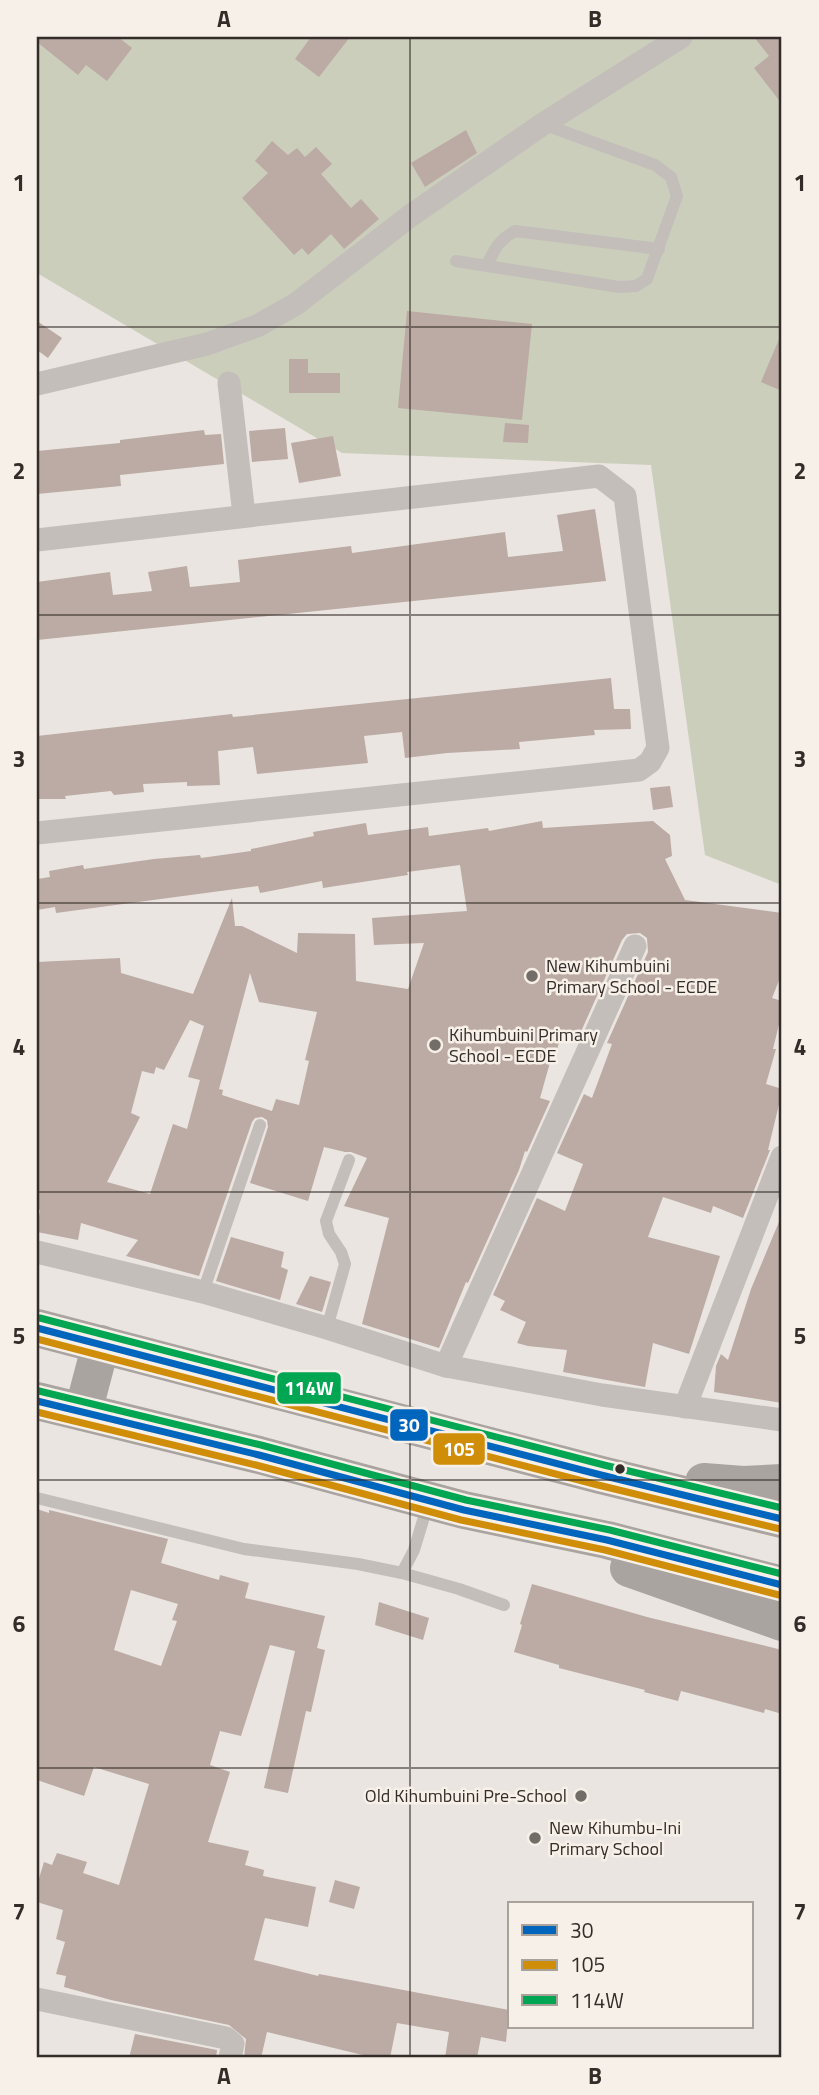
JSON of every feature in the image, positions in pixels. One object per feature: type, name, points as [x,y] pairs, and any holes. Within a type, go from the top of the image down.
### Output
[{"type":"highway","points":[[37,1328],[601,1475],[782,1519]]},
{"type":"highway","points":[[83,1412],[101,1344]]},
{"type":"highway","points":[[37,1401],[447,1506],[607,1540],[782,1584]]},
{"type":"highway","points":[[601,1475],[743,1485],[782,1483]]},
{"type":"highway","points":[[447,1506],[782,1622]]},
{"type":"street","points":[[37,384],[207,344],[257,326],[296,304],[410,216],[543,124],[681,37]]},
{"type":"street","points":[[229,383],[244,515]]},
{"type":"street","points":[[37,540],[599,476],[625,496],[658,748],[650,762],[639,770],[37,834]]},
{"type":"street","points":[[446,1366],[635,946]]},
{"type":"street","points":[[685,1407],[782,1157]]},
{"type":"street","points":[[37,1252],[203,1292],[446,1366],[602,1395],[782,1420]]},
{"type":"street","points":[[37,1999],[226,2038],[233,2044],[230,2058]]},
{"type":"lane","points":[[456,261],[619,287],[636,286],[647,279],[677,196],[671,177],[655,165],[543,124]]},
{"type":"lane","points":[[487,266],[501,239],[515,231],[659,249]]},
{"type":"lane","points":[[203,1292],[260,1125]]},
{"type":"lane","points":[[327,1328],[345,1264],[341,1252],[329,1234],[326,1221],[349,1160]]},
{"type":"lane","points":[[37,1498],[244,1549],[358,1564],[402,1573],[504,1605]]},
{"type":"lane","points":[[402,1573],[414,1550],[447,1506]]},
{"type":"green space","points":[[37,37],[782,37],[782,885],[705,855],[651,465],[342,453],[37,273]]},
{"type":"building","points":[[37,37],[118,37],[132,48],[107,81],[86,65],[78,75],[37,42]]},
{"type":"building","points":[[311,37],[350,37],[319,77],[295,59]]},
{"type":"building","points":[[754,37],[782,37],[782,104],[754,68],[769,56]]},
{"type":"building","points":[[466,130],[477,153],[425,187],[411,163]]},
{"type":"building","points":[[272,141],[288,155],[297,148],[305,157],[316,147],[332,164],[321,174],[351,208],[361,199],[379,219],[344,249],[331,234],[308,255],[302,248],[294,255],[242,198],[268,173],[255,161]]},
{"type":"building","points":[[407,311],[532,324],[522,420],[398,408]]},
{"type":"building","points":[[37,321],[62,338],[48,358],[37,350]]},
{"type":"building","points":[[782,332],[782,391],[761,382]]},
{"type":"building","points":[[289,359],[308,359],[308,373],[340,373],[340,393],[289,393]]},
{"type":"building","points":[[505,423],[529,425],[528,443],[503,442]]},
{"type":"building","points":[[285,428],[288,459],[252,462],[249,431]]},
{"type":"building","points":[[204,430],[205,435],[221,434],[224,464],[120,475],[121,486],[37,494],[37,451],[120,443],[120,440]]},
{"type":"building","points":[[333,436],[341,476],[299,483],[291,443]]},
{"type":"building","points":[[595,509],[606,581],[37,640],[37,582],[110,572],[113,595],[152,591],[148,572],[187,566],[190,587],[240,582],[238,560],[351,546],[352,553],[505,532],[508,557],[563,551],[557,515]]},
{"type":"building","points":[[611,678],[614,709],[630,709],[631,729],[594,730],[595,735],[519,742],[520,749],[405,758],[402,732],[364,736],[368,763],[257,774],[253,747],[218,751],[220,785],[187,786],[187,782],[143,784],[144,792],[114,795],[111,791],[65,796],[66,799],[37,799],[37,736],[232,714],[233,717]]},
{"type":"building","points":[[670,786],[673,807],[653,810],[650,788]]},
{"type":"building","points":[[542,821],[543,828],[653,821],[670,835],[672,856],[665,859],[685,900],[782,913],[782,973],[772,998],[782,1001],[782,1012],[773,1049],[776,1049],[766,1084],[782,1089],[782,1092],[770,1150],[743,1218],[713,1206],[711,1213],[663,1197],[648,1237],[720,1256],[689,1354],[653,1343],[645,1387],[563,1372],[567,1350],[517,1343],[526,1322],[500,1310],[505,1301],[493,1295],[537,1198],[565,1211],[583,1164],[557,1153],[584,1094],[592,1098],[612,1044],[607,1043],[648,952],[647,938],[640,933],[627,934],[622,940],[579,1036],[562,1032],[540,1098],[550,1101],[527,1152],[525,1151],[468,1283],[466,1282],[439,1348],[362,1324],[389,1218],[344,1206],[367,1158],[324,1147],[308,1201],[250,1183],[268,1127],[267,1120],[262,1117],[255,1118],[252,1122],[199,1276],[126,1256],[138,1240],[81,1223],[78,1240],[37,1232],[40,1210],[37,1209],[37,962],[120,958],[121,973],[193,994],[232,898],[235,926],[242,926],[297,953],[298,933],[355,934],[356,981],[408,989],[424,943],[374,945],[372,918],[467,911],[460,865],[323,888],[322,881],[260,893],[258,886],[56,913],[55,907],[37,910],[37,879],[50,877],[49,871],[83,865],[84,869],[154,859],[200,855],[201,858],[251,851],[314,836],[313,832],[366,823],[368,835],[428,827],[429,836],[488,828],[489,831]],"holes":[[[250,973],[259,1002],[317,1012],[305,1060],[309,1061],[299,1105],[276,1099],[272,1111],[222,1095],[223,1090],[219,1089]],[[190,1020],[204,1026],[188,1077],[200,1080],[187,1129],[173,1124],[150,1194],[107,1182],[140,1117],[131,1113],[142,1071],[154,1074],[156,1067],[164,1070]]]},
{"type":"building","points":[[781,1217],[782,1403],[714,1392],[716,1366],[721,1354],[728,1360],[751,1289]]},
{"type":"building","points":[[231,1237],[284,1252],[281,1267],[288,1270],[280,1300],[216,1281]]},
{"type":"building","points":[[310,1276],[331,1282],[322,1312],[296,1304]]},
{"type":"building","points":[[37,1509],[168,1539],[161,1563],[219,1580],[220,1575],[249,1583],[245,1598],[325,1616],[317,1648],[325,1650],[311,1712],[306,1711],[288,1793],[264,1788],[295,1651],[270,1645],[241,1736],[220,1731],[210,1765],[230,1772],[208,1842],[249,1851],[245,1865],[264,1870],[263,1876],[316,1887],[308,1927],[265,1918],[254,1960],[318,1976],[319,1974],[508,2010],[506,2042],[481,2037],[477,2058],[445,2058],[449,2032],[397,2023],[390,2058],[367,2058],[267,2032],[261,2058],[244,2058],[246,2039],[229,2025],[111,2000],[64,1987],[66,1976],[56,1974],[65,1942],[56,1939],[63,1910],[37,1902],[37,1885],[44,1862],[52,1865],[57,1853],[87,1862],[83,1873],[119,1885],[149,1784],[94,1767],[84,1796],[37,1780]],"holes":[[[131,1590],[178,1604],[172,1620],[177,1621],[161,1666],[114,1650]]]},
{"type":"building","points":[[532,1584],[647,1617],[782,1650],[782,1714],[765,1709],[764,1713],[681,1691],[678,1701],[559,1668],[559,1665],[514,1652]]},
{"type":"building","points":[[379,1602],[429,1618],[423,1640],[375,1625]]},
{"type":"building","points":[[335,1880],[360,1887],[354,1909],[329,1902]]},
{"type":"building","points":[[135,2034],[217,2050],[216,2058],[129,2058]]},
{"type":"transit line","name":"114W","points":[[40,1318],[604,1465],[782,1508]]},
{"type":"transit line","name":"30","points":[[37,1328],[601,1475],[782,1519]]},
{"type":"transit line","name":"105","points":[[37,1339],[598,1485],[780,1529]]},
{"type":"transit line","name":"114W","points":[[39,1391],[261,1445],[466,1500],[610,1530],[782,1574]]},
{"type":"transit line","name":"30","points":[[37,1401],[259,1455],[464,1510],[607,1540],[782,1585]]},
{"type":"transit line","name":"105","points":[[37,1412],[256,1465],[461,1520],[605,1550],[779,1595]]},
{"type":"place","name":"New Kihumbuini Primary School - ECDE","points":[[532,976]]},
{"type":"place","name":"Kihumbuini Primary School - ECDE","points":[[435,1045]]},
{"type":"place","name":"Old Kihumbuini Pre-School","points":[[581,1796]]},
{"type":"place","name":"New Kihumbu-Ini Primary School","points":[[535,1838]]}]
